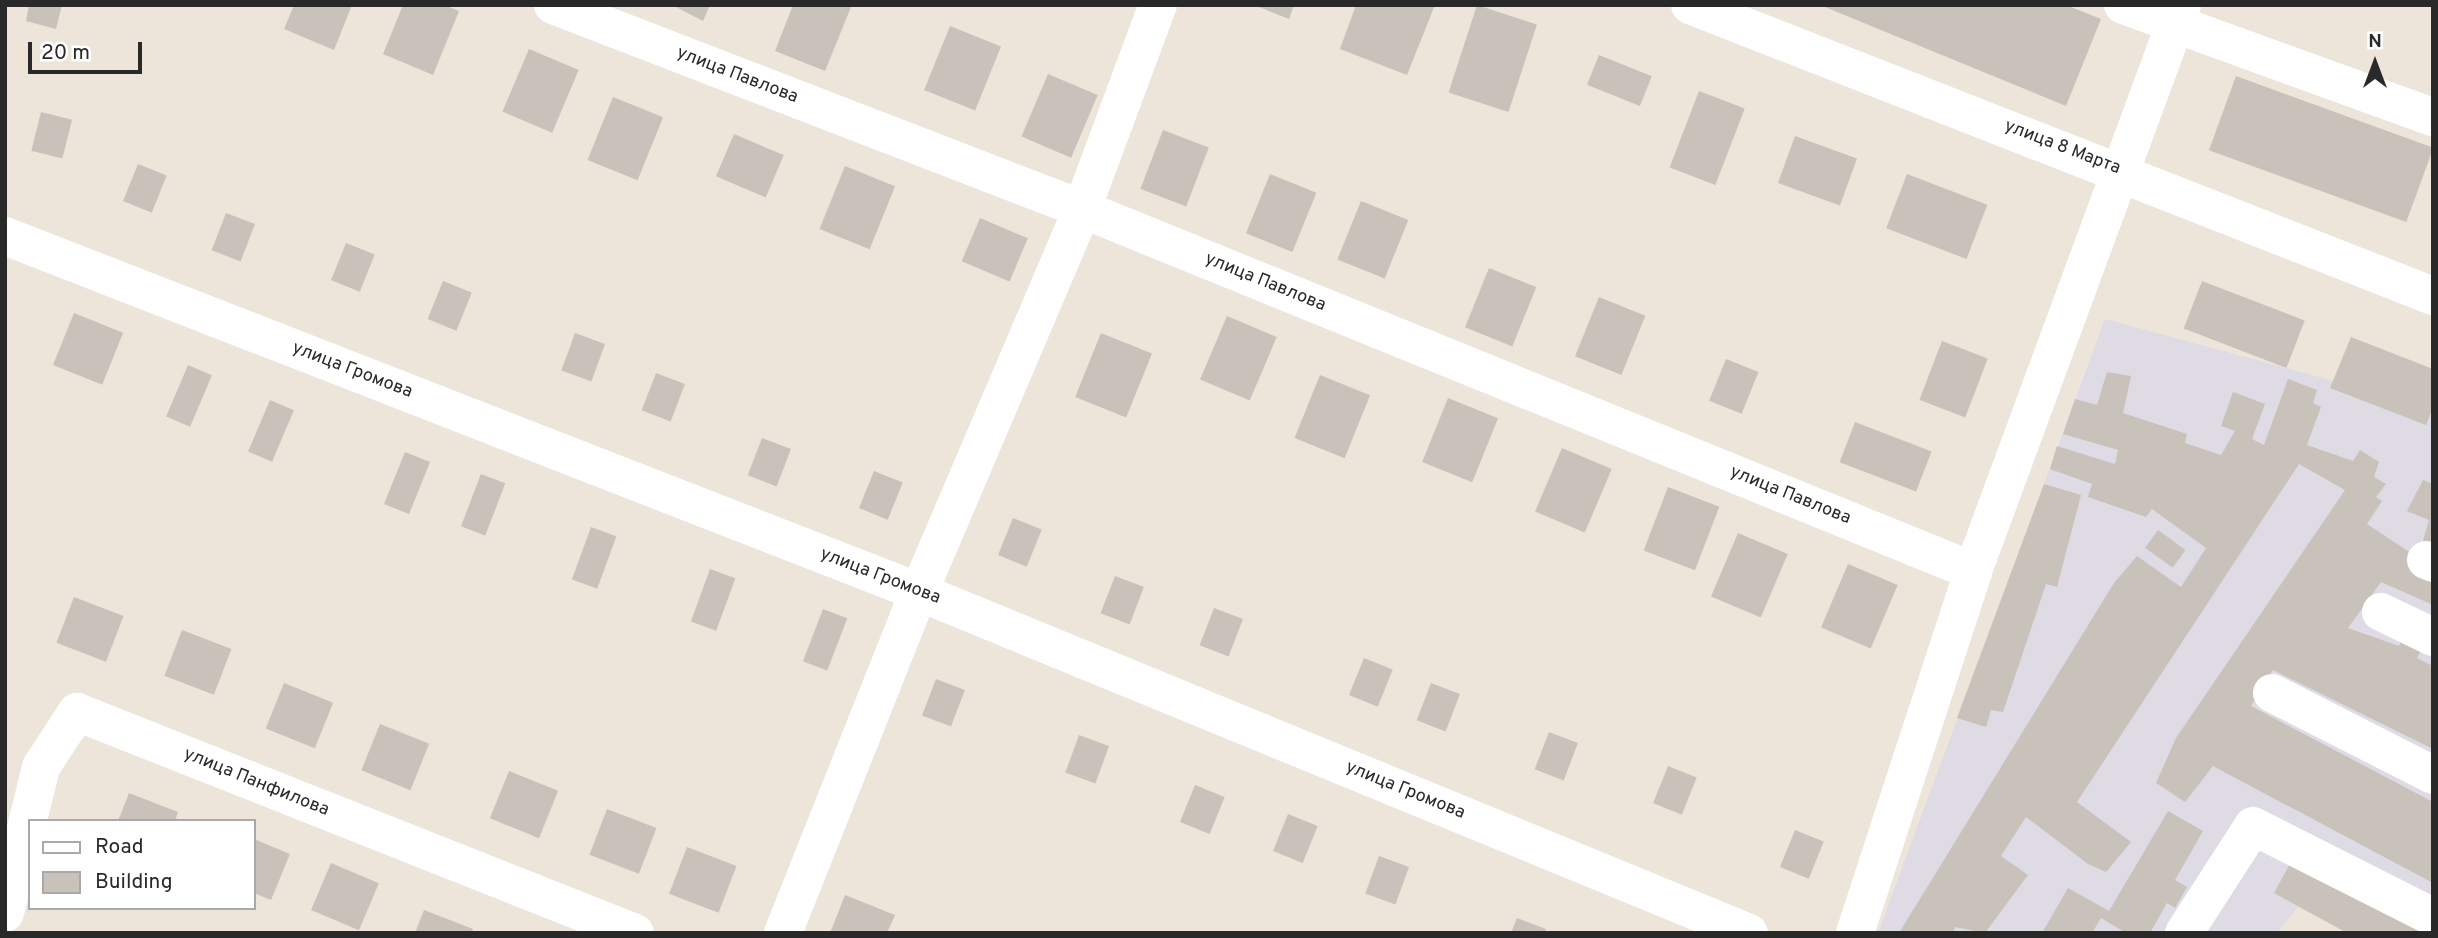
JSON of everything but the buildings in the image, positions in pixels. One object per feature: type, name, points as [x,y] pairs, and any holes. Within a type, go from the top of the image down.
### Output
[{"type":"street","name":"улица Павлова","points":[[552,5],[1082,209],[1973,571]]},
{"type":"street","points":[[783,933],[919,592],[1082,209],[1158,5]]},
{"type":"street","name":"улица 8 Марта","points":[[1690,5],[2118,169],[2433,296]]},
{"type":"street","points":[[2123,5],[2177,16],[2433,117]]},
{"type":"street","points":[[1855,933],[1973,571],[2118,169],[2177,16]]},
{"type":"street","name":"улица Громова","points":[[5,236],[919,592],[1749,933]]},
{"type":"street","points":[[2381,612],[2433,637]]},
{"type":"street","points":[[2272,693],[2433,775]]},
{"type":"street","name":"улица Панфилова","points":[[28,819],[41,767],[77,712],[635,933]]},
{"type":"street","name":"улица Панфилова","points":[[5,913],[28,820]]},
{"type":"street","points":[[2185,933],[2253,826],[2433,917]]},
{"type":"shaded area","points":[[2105,319],[2349,385],[2433,417],[2433,933],[2350,933],[2298,907],[2277,933],[1878,933]]}]
